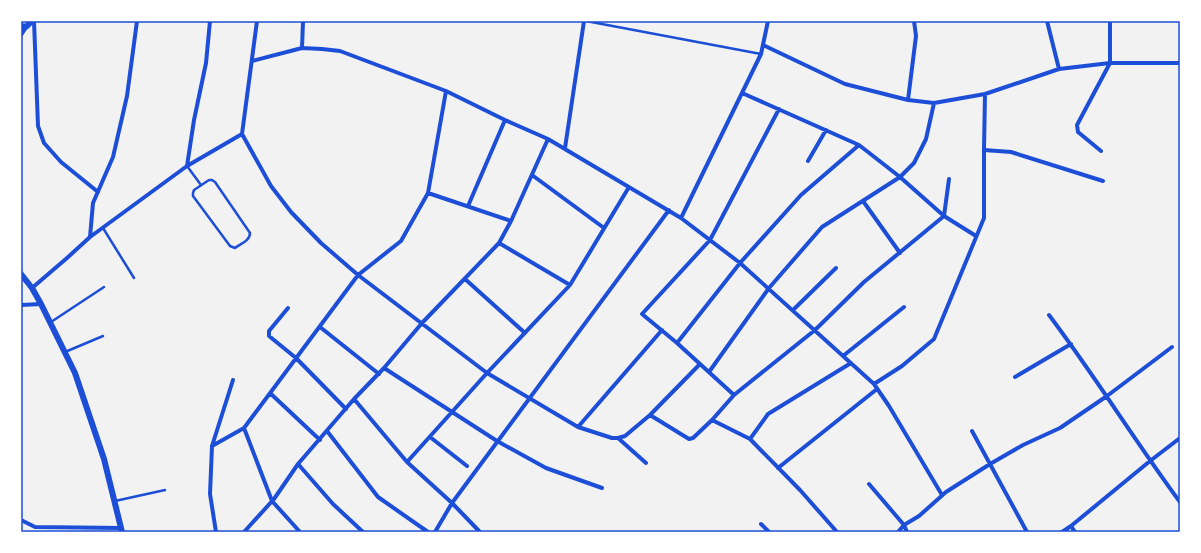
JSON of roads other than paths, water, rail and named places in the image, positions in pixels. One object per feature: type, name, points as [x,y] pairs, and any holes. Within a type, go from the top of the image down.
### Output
[{"type":"street","points":[[90,237],[92,203],[113,157],[127,96],[136,21]]},
{"type":"street","points":[[188,166],[194,120],[206,63],[210,21]]},
{"type":"street","points":[[257,21],[242,134],[271,186],[291,212],[358,276],[487,373],[578,427],[612,438],[625,436],[650,415],[700,364]]},
{"type":"street","points":[[302,48],[303,21]]},
{"type":"street","points":[[565,148],[585,21]]},
{"type":"street","points":[[681,218],[761,54],[768,21]]},
{"type":"street","points":[[908,100],[916,36],[914,21]]},
{"type":"street","points":[[1047,21],[1059,69]]},
{"type":"street","points":[[1101,150],[1078,132],[1077,125],[1110,62],[1110,21]]},
{"type":"street","points":[[27,24],[38,126],[44,143],[61,162],[98,192]]},
{"type":"street","points":[[21,35],[27,24]]},
{"type":"street","points":[[763,45],[845,84],[908,100],[934,103],[985,94],[1059,69],[1110,62],[1180,63]]},
{"type":"street","points":[[252,61],[302,48],[340,51],[446,91],[548,139],[669,210],[740,263],[874,384],[889,406],[942,495]]},
{"type":"street","points":[[212,446],[244,428],[358,276],[401,241],[428,193],[446,91]]},
{"type":"street","points":[[742,93],[859,146],[900,177],[944,216],[976,236]]},
{"type":"street","points":[[874,384],[902,366],[934,339],[984,218],[985,94]]},
{"type":"street","points":[[709,372],[769,288],[822,227],[900,177],[914,163],[926,139],[934,103]]},
{"type":"street","points":[[734,395],[677,343],[642,314],[710,240],[779,109]]},
{"type":"street","points":[[468,206],[505,120]]},
{"type":"street","points":[[808,161],[826,130]]},
{"type":"street","points":[[32,288],[90,237],[188,166],[242,134]]},
{"type":"street","points":[[244,532],[272,501],[298,464],[354,399],[379,374],[422,323],[499,243],[511,221],[548,139]]},
{"type":"street","points":[[677,343],[740,263],[801,195],[859,146]]},
{"type":"street","points":[[984,150],[1011,152],[1102,181]]},
{"type":"street","points":[[532,175],[604,228]]},
{"type":"street","points":[[650,415],[689,439],[693,438],[712,420],[734,395],[815,330],[864,282],[944,216],[949,179]]},
{"type":"street","points":[[407,462],[487,373],[570,285],[630,187]]},
{"type":"street","points":[[428,193],[511,221]]},
{"type":"street","points":[[863,201],[900,252]]},
{"type":"street","points":[[435,532],[452,503],[497,441],[669,210]]},
{"type":"street","points":[[499,243],[570,285]]},
{"type":"street","points":[[793,310],[836,268]]},
{"type":"street","points":[[21,274],[32,288],[41,304],[75,373],[104,459],[121,530],[35,527],[21,520]]},
{"type":"street","points":[[464,279],[525,333]]},
{"type":"street","points":[[21,305],[41,304]]},
{"type":"street","points":[[844,356],[904,307]]},
{"type":"street","points":[[288,308],[269,331],[269,336],[296,358],[346,409]]},
{"type":"street","points":[[1049,315],[1180,502]]},
{"type":"street","points":[[320,327],[379,374]]},
{"type":"street","points":[[578,427],[662,330]]},
{"type":"street","points":[[1015,377],[1070,344]]},
{"type":"street","points":[[898,532],[904,525],[919,516],[942,495],[1023,445],[1060,428],[1107,396],[1172,347]]},
{"type":"street","points":[[750,439],[768,414],[851,363]]},
{"type":"street","points":[[384,368],[497,441],[546,468],[602,488]]},
{"type":"street","points":[[216,532],[210,494],[212,446],[233,380]]},
{"type":"street","points":[[778,468],[877,389]]},
{"type":"street","points":[[270,393],[320,440]]},
{"type":"street","points":[[354,399],[407,462],[452,503],[479,531]]},
{"type":"street","points":[[712,420],[750,439],[821,512],[837,532]]},
{"type":"street","points":[[244,428],[272,501],[299,532]]},
{"type":"street","points":[[327,431],[378,497],[428,532]]},
{"type":"street","points":[[972,431],[1027,532]]},
{"type":"street","points":[[430,437],[467,466]]},
{"type":"street","points":[[618,438],[646,463]]},
{"type":"street","points":[[1062,532],[1180,438]]},
{"type":"street","points":[[298,464],[333,504],[363,532]]},
{"type":"street","points":[[869,484],[904,525],[907,532]]},
{"type":"street","points":[[761,524],[769,532]]},
{"type":"street","points":[[1071,526],[1075,532]]},
{"type":"lane","points":[[585,21],[761,54]]},
{"type":"lane","points":[[188,166],[201,185]]},
{"type":"lane","points":[[209,180],[215,182],[250,233],[250,237],[248,239],[235,248],[230,246],[193,196],[194,190],[201,185],[209,180]]},
{"type":"lane","points":[[103,228],[134,278]]},
{"type":"lane","points":[[50,323],[104,287]]},
{"type":"lane","points":[[65,352],[103,336]]},
{"type":"lane","points":[[114,501],[165,490]]}]
